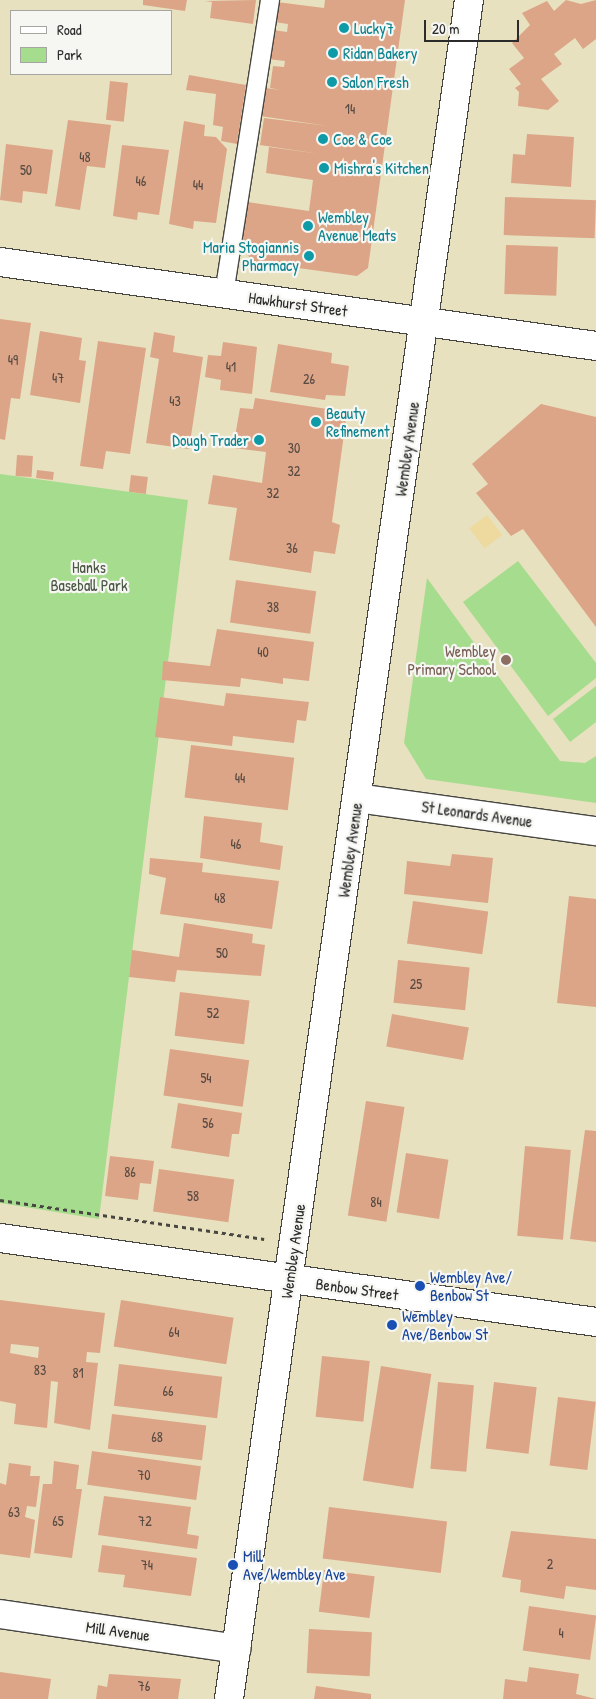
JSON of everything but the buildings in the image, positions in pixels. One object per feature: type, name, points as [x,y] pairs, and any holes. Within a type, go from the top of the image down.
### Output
[{"type":"street","name":"Wembley Avenue","points":[[229,1699],[469,0]]},
{"type":"street","name":"Hawkhurst Street","points":[[0,262],[596,346]]},
{"type":"street","name":"St Leonards Avenue","points":[[357,798],[596,832]]},
{"type":"street","name":"Benbow Street","points":[[0,1238],[596,1322]]},
{"type":"street","name":"Mill Avenue","points":[[0,1614],[236,1649]]},
{"type":"lane","points":[[224,294],[270,0]]},
{"type":"path","points":[[0,1200],[294,1244]]},
{"type":"green space","name":"Hanks Baseball Park","points":[[0,474],[188,500],[99,1219],[0,1203]]},
{"type":"green space","points":[[518,561],[596,663],[596,678],[548,716],[463,602]]},
{"type":"green space","points":[[427,578],[560,761],[585,763],[596,756],[596,803],[426,779],[404,743]]},
{"type":"green space","points":[[596,686],[596,722],[570,742],[553,719]]},
{"type":"sand","points":[[487,515],[502,535],[484,548],[469,528]]},
{"type":"place","name":"Lucky7","points":[[344,28]]},
{"type":"place","name":"Ridan Bakery","points":[[333,53]]},
{"type":"place","name":"Salon Fresh","points":[[332,82]]},
{"type":"place","name":"Coe & Coe","points":[[323,139]]},
{"type":"place","name":"Mishra's Kitchen","points":[[324,168]]},
{"type":"place","name":"Wembley Avenue Meats","points":[[308,226]]},
{"type":"place","name":"Maria Stogiannis Pharmacy","points":[[309,256]]},
{"type":"place","name":"Beauty Refinement","points":[[316,422]]},
{"type":"place","name":"Dough Trader","points":[[259,440]]},
{"type":"place","name":"Wembley Primary School","points":[[506,660]]},
{"type":"place","name":"Wembley Ave/ Benbow St","points":[[420,1286]]},
{"type":"place","name":"Wembley Ave/Benbow St","points":[[392,1325]]},
{"type":"place","name":"Mill Ave/Wembley Ave","points":[[233,1565]]}]
